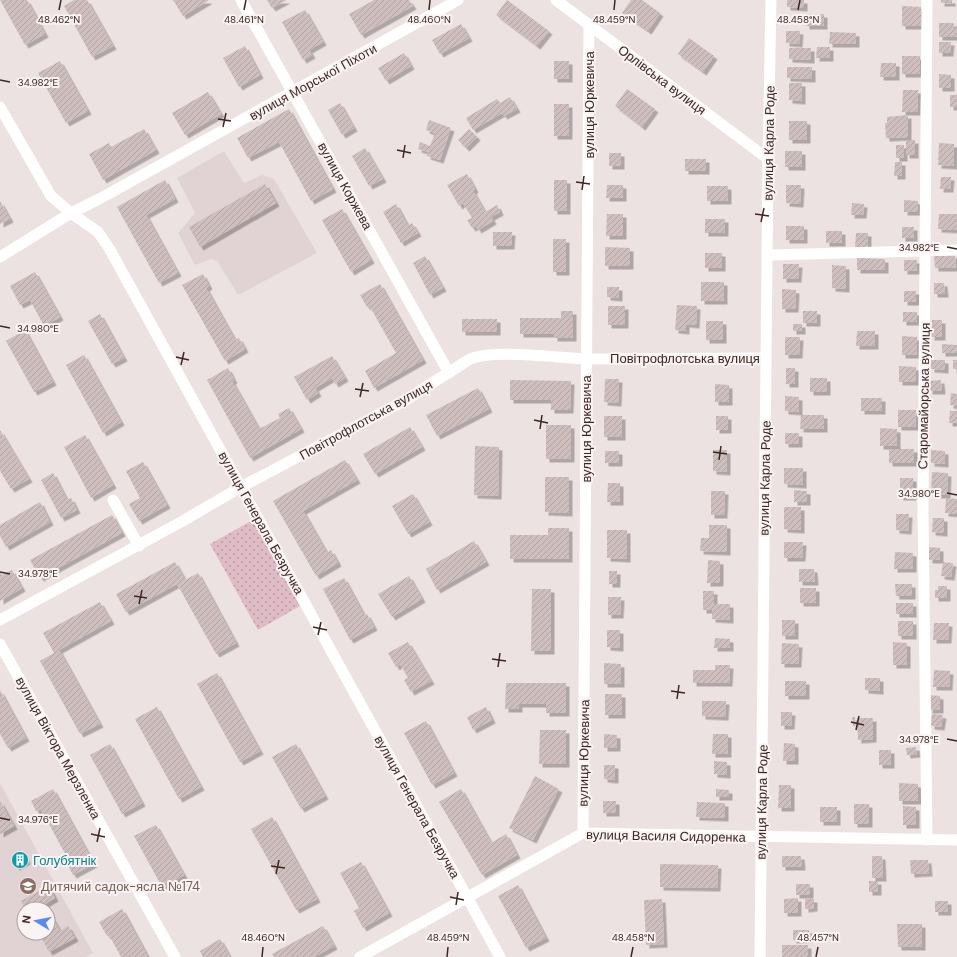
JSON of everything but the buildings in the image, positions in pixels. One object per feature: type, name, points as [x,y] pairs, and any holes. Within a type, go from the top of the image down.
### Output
[{"type":"street","name":"вулиця Коржева","points":[[241,0],[449,373]]},
{"type":"street","name":"вулиця Морської Піхоти","points":[[0,257],[71,213],[293,93],[458,0]]},
{"type":"street","name":"Орлівська вулиця","points":[[556,0],[768,160]]},
{"type":"street","name":"вулиця Карла Роде","points":[[760,957],[771,0]]},
{"type":"street","name":"Старомайорська вулиця","points":[[927,0],[922,510],[927,840]]},
{"type":"street","name":"вулиця Юркевича","points":[[583,833],[589,24]]},
{"type":"street","name":"вулиця Генерала Безручка","points":[[0,106],[51,196],[71,213],[98,232],[109,248],[500,957]]},
{"type":"street","points":[[768,255],[957,250]]},
{"type":"street","name":"Повітрофлотська вулиця","points":[[0,620],[139,546],[241,487],[379,414],[470,359],[478,356],[498,355],[586,359],[766,358]]},
{"type":"street","points":[[113,500],[139,546]]},
{"type":"street","name":"вулиця Віктора Мерзленка","points":[[0,644],[175,957]]},
{"type":"street","name":"вулиця Василя Сидоренка","points":[[360,957],[466,896],[583,833],[957,840]]},
{"type":"shaded area","points":[[224,151],[244,183],[262,175],[274,179],[317,253],[238,295],[217,261],[211,259],[195,265],[178,233],[195,213],[177,178]]},
{"type":"shaded area","points":[[253,520],[300,606],[258,630],[210,544]]},
{"type":"shaded area","name":"Дитячий садок-ясла №174","points":[[0,783],[93,953],[86,957],[0,957]]},
{"type":"place","name":"Голубятнік","points":[[20,860]]},
{"type":"place","name":"Дитячий садок-ясла №174","points":[[28,886]]}]
